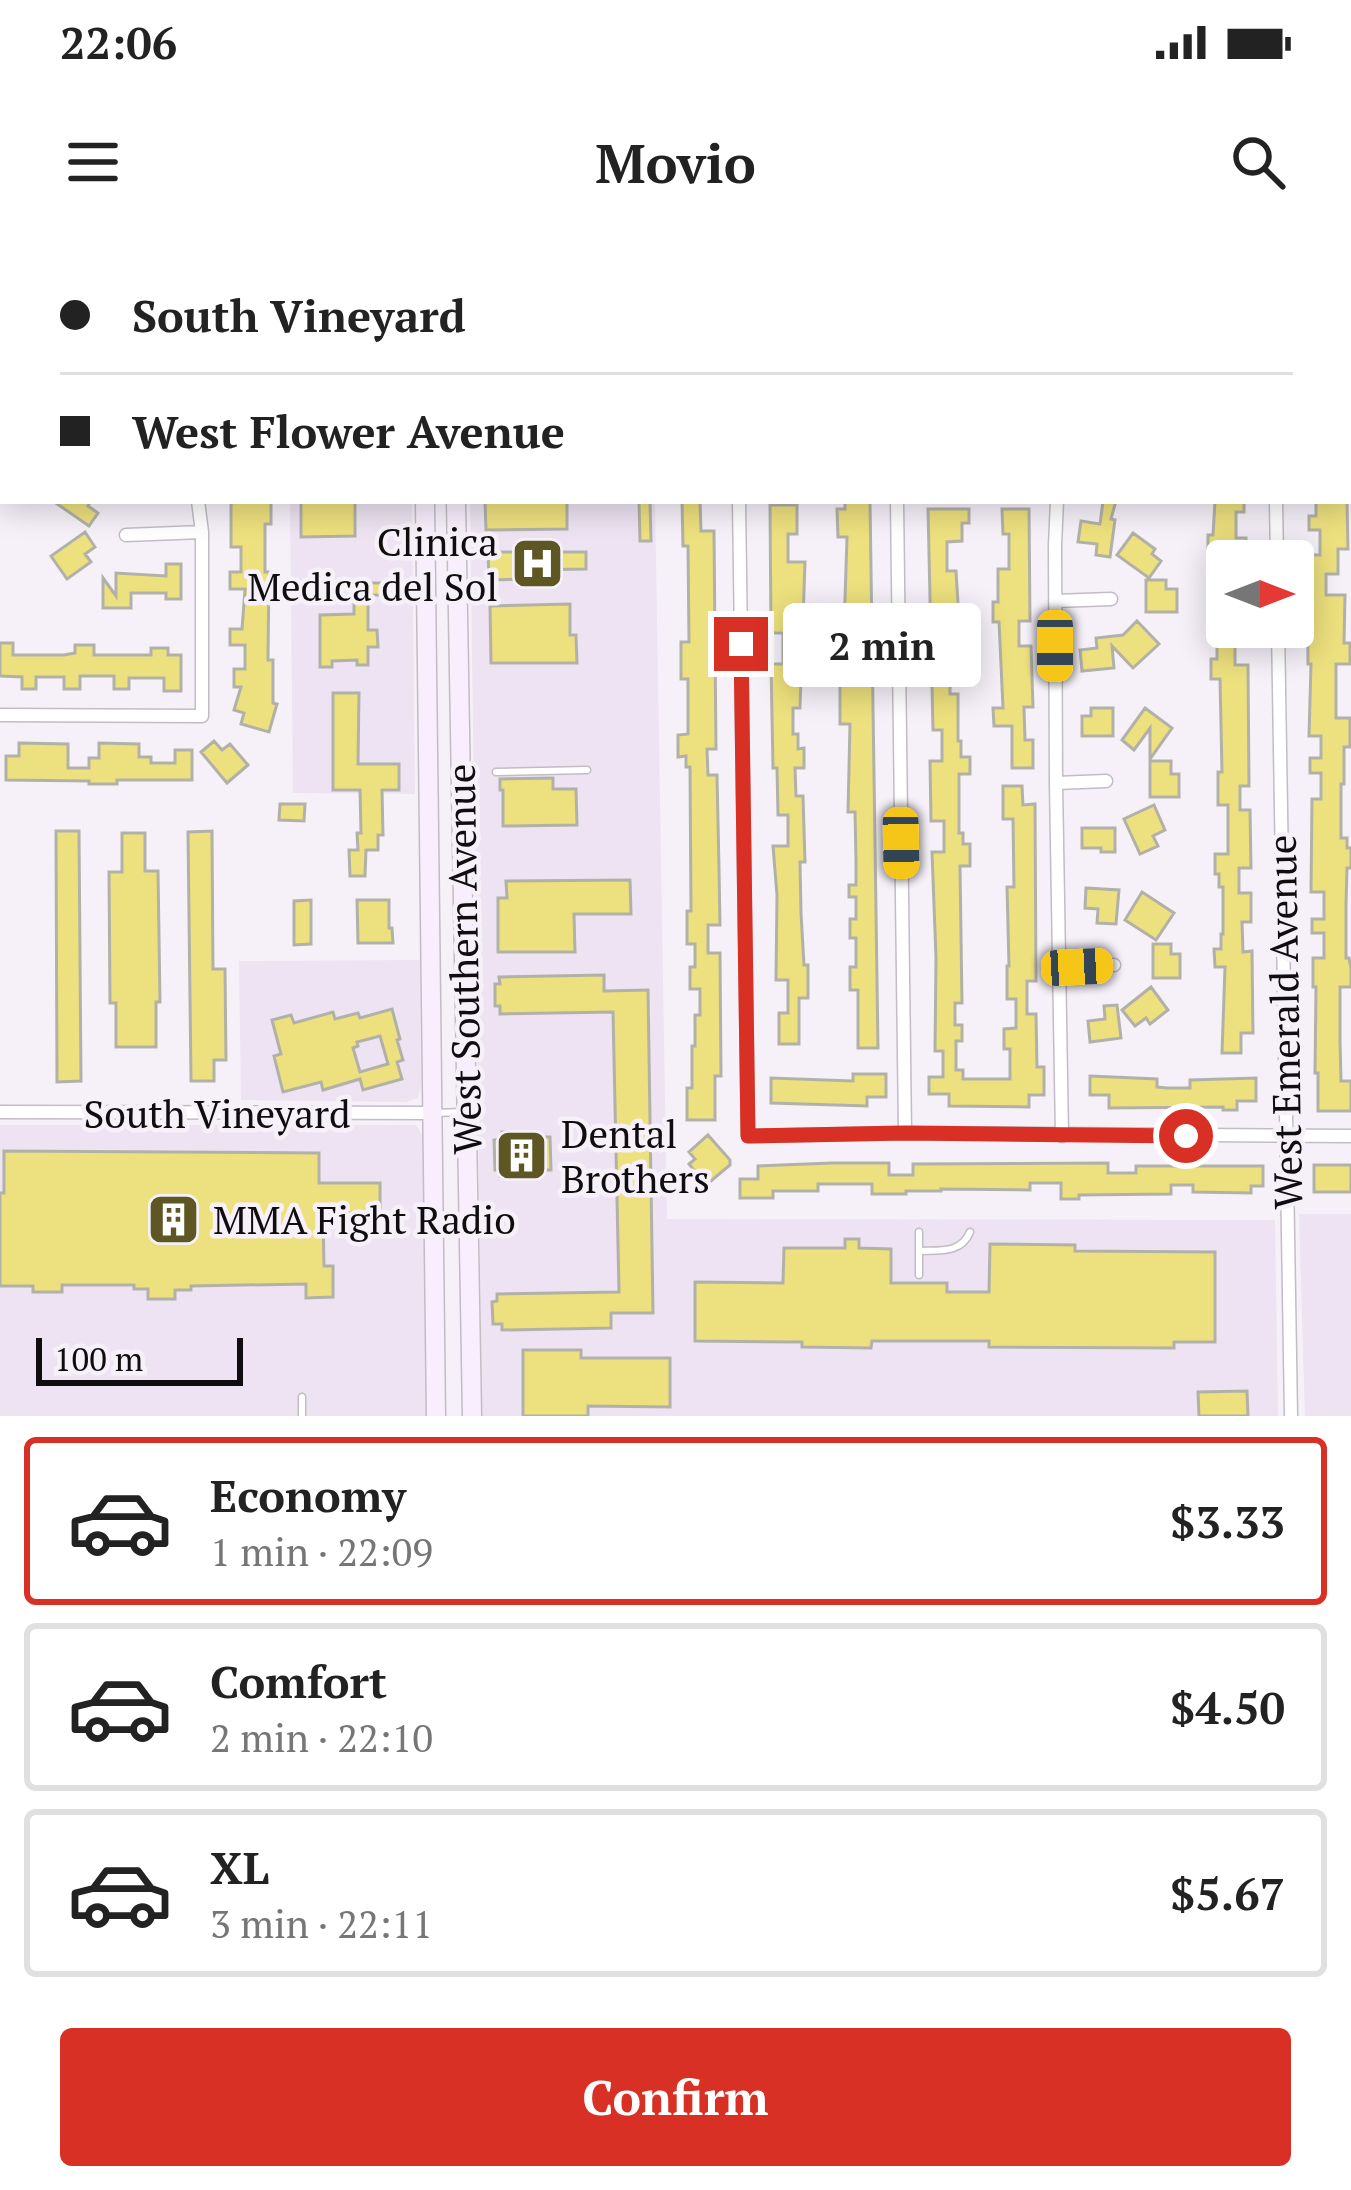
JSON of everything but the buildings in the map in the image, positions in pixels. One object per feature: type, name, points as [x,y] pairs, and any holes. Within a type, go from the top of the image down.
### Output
[{"type":"main road","name":"West Southern Avenue","points":[[425,504],[436,1416]]},
{"type":"main road","name":"West Southern Avenue","points":[[456,504],[472,1416]]},
{"type":"street","points":[[0,715],[202,716],[198,504]]},
{"type":"street","points":[[739,504],[748,1136],[1351,1136]]},
{"type":"street","points":[[897,504],[905,1133]]},
{"type":"street","points":[[1057,504],[1056,783],[1063,1136]]},
{"type":"street","points":[[1276,504],[1277,540]]},
{"type":"street","points":[[126,535],[202,532]]},
{"type":"street","points":[[1055,601],[1112,598]]},
{"type":"street","name":"West Emerald Avenue","points":[[1278,648],[1292,1416]]},
{"type":"street","points":[[1056,783],[1106,781]]},
{"type":"street","points":[[1059,968],[1114,965]]},
{"type":"street","name":"South Vineyard","points":[[0,1112],[434,1113]]},
{"type":"lane","points":[[496,772],[587,770]]},
{"type":"lane","points":[[434,1113],[466,1112]]},
{"type":"lane","points":[[919,1232],[919,1275]]},
{"type":"lane","points":[[919,1251],[958,1247],[970,1232]]},
{"type":"lane","points":[[302,1397],[302,1416]]},
{"type":"shaded area","points":[[290,504],[412,504],[415,794],[293,793]]},
{"type":"shaded area","points":[[470,504],[655,504],[667,1219],[1275,1220],[1278,1416],[482,1416]]},
{"type":"shaded area","points":[[420,960],[418,1098],[407,1102],[241,1100],[239,961]]},
{"type":"shaded area","points":[[0,1125],[416,1125],[423,1136],[427,1416],[0,1416]]},
{"type":"shaded area","points":[[1299,1214],[1351,1214],[1351,1416],[1305,1416]]},
{"type":"place","name":"Clinica Medica del Sol","points":[[537,563]]},
{"type":"place","name":"Dental Brothers","points":[[522,1155]]},
{"type":"place","name":"MMA Fight Radio","points":[[174,1219]]},
{"type":"route","points":[[741,644],[748,1136],[1186,1136]]}]
